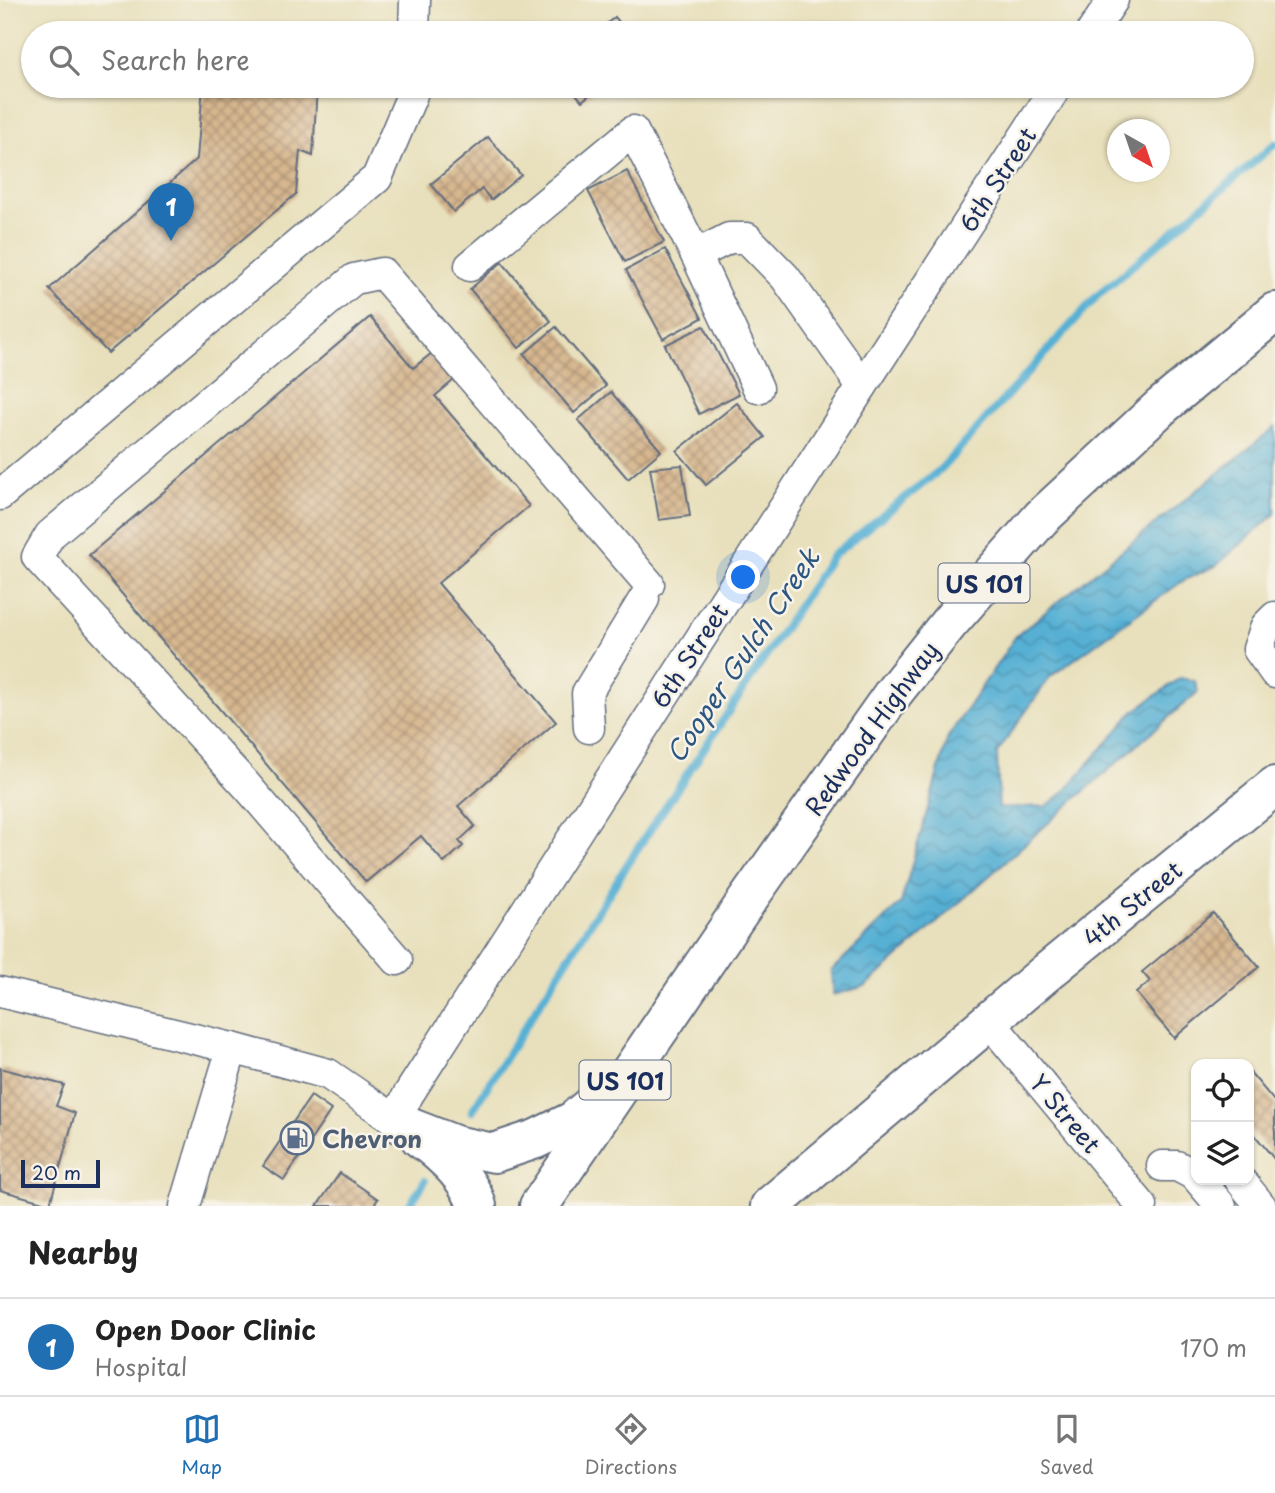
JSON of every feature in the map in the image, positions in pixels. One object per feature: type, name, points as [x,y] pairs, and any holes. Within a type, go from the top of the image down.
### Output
[{"type":"highway","name":"Redwood Highway","points":[[540,1206],[710,955],[894,692],[949,623],[1041,518],[1162,406],[1275,312]]},
{"type":"highway","name":"4th Street","points":[[989,1021],[1273,791]]},
{"type":"highway","points":[[401,1124],[455,1145],[494,1153],[536,1139],[573,1121],[611,1087],[710,955]]},
{"type":"highway","points":[[770,1206],[989,1021]]},
{"type":"highway","points":[[807,1206],[858,1159],[868,1140],[873,1117]]},
{"type":"highway","points":[[401,1124],[436,1149],[458,1173],[477,1206]]},
{"type":"street","points":[[414,21],[415,0]]},
{"type":"street","points":[[1099,21],[1113,0]]},
{"type":"street","points":[[0,495],[377,178],[409,98]]},
{"type":"street","name":"6th Street","points":[[401,1124],[403,1105],[408,1095],[1049,98]]},
{"type":"street","points":[[470,266],[633,131],[696,255],[758,388]]},
{"type":"street","points":[[696,255],[729,238],[747,238],[785,278],[862,386]]},
{"type":"street","points":[[397,960],[246,785],[37,557],[50,535],[354,279],[382,273],[647,592],[587,693],[589,729]]},
{"type":"street","points":[[1275,617],[1266,626],[1258,649],[1275,673]]},
{"type":"street","points":[[0,992],[328,1074],[401,1124]]},
{"type":"street","name":"Y Street","points":[[989,1021],[1143,1206]]},
{"type":"street","points":[[185,1206],[232,1048]]},
{"type":"street","points":[[1191,1155],[1162,1155],[1191,1174]]},
{"type":"street","points":[[1204,1185],[1221,1206]]},
{"type":"street","points":[[1244,1185],[1261,1206]]},
{"type":"water","points":[[1275,427],[1275,514],[1216,566],[1184,580],[1050,677],[997,753],[999,808],[1047,806],[1066,790],[1133,712],[1180,678],[1195,681],[1198,692],[866,986],[833,995],[831,971],[901,903],[948,737],[1016,636]]},
{"type":"building","points":[[202,98],[316,98],[313,156],[300,151],[296,194],[108,353],[49,289],[197,159]]},
{"type":"building","points":[[488,137],[521,175],[491,200],[482,189],[454,212],[431,184]]},
{"type":"building","points":[[627,171],[664,242],[625,262],[588,191]]},
{"type":"building","points":[[665,249],[702,318],[663,339],[626,270]]},
{"type":"building","points":[[502,262],[551,321],[519,348],[470,289]]},
{"type":"building","points":[[370,317],[413,368],[432,353],[454,380],[435,396],[529,506],[438,583],[556,722],[458,806],[475,826],[459,841],[463,846],[444,863],[421,836],[366,882],[89,555]]},
{"type":"building","points":[[704,326],[739,394],[699,414],[665,345]]},
{"type":"building","points":[[556,327],[606,386],[574,413],[524,354]]},
{"type":"building","points":[[611,392],[661,451],[628,479],[578,420]]},
{"type":"building","points":[[737,403],[765,437],[706,485],[677,451]]},
{"type":"building","points":[[682,465],[690,516],[659,520],[650,468]]},
{"type":"building","points":[[1213,913],[1259,967],[1174,1038],[1136,993],[1150,981],[1142,972]]},
{"type":"building","points":[[0,1068],[64,1085],[56,1106],[75,1113],[50,1204],[0,1190]]},
{"type":"building","points":[[1254,1077],[1275,1102],[1275,1160],[1254,1134]]},
{"type":"building","name":"Chevron","points":[[311,1096],[331,1110],[284,1180],[263,1166]]},
{"type":"building","points":[[340,1173],[378,1199],[373,1206],[317,1206]]},
{"type":"waterway","name":"Cooper Gulch Creek","points":[[472,1111],[632,857],[832,556],[940,470],[1097,296],[1275,144]]},
{"type":"waterway","name":"Cooper Gulch Creek","points":[[409,1206],[425,1181]]},
{"type":"place","name":"Open Door Clinic","points":[[171,241]]},
{"type":"place","name":"Chevron","points":[[297,1138]]}]
